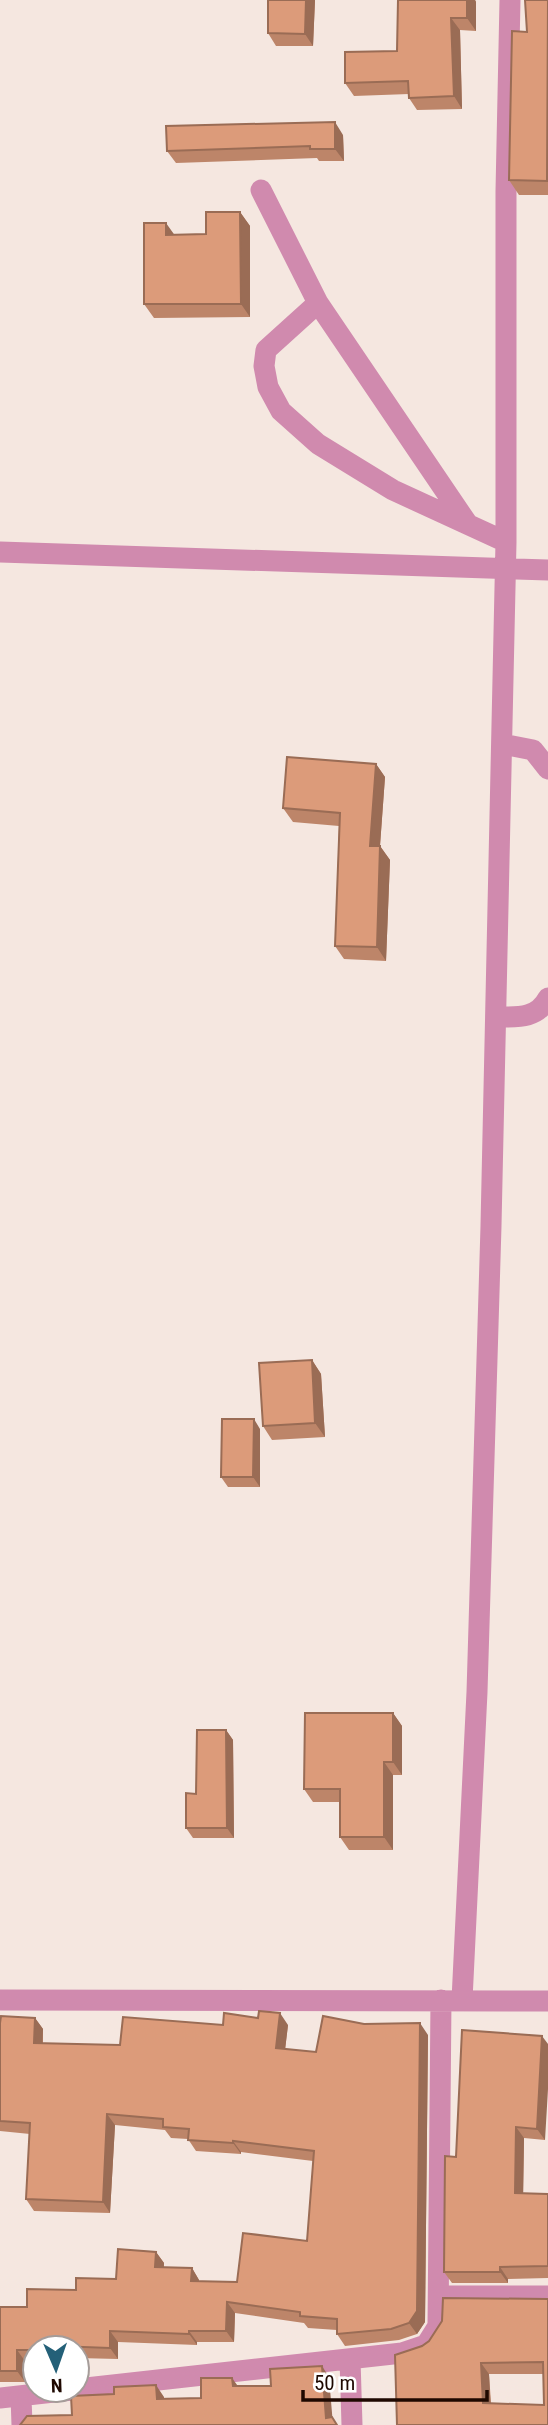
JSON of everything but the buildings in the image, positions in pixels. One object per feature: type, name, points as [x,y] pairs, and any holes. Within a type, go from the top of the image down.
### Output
[{"type":"street","points":[[91,2388],[402,2353],[426,2345],[438,2326],[452,2000],[477,1692],[506,542],[506,191],[510,0]]},
{"type":"street","points":[[261,190],[318,303],[468,525]]},
{"type":"street","points":[[318,303],[265,350],[264,366],[268,387],[281,411],[318,444],[383,484],[506,542]]},
{"type":"street","points":[[0,552],[548,570]]},
{"type":"street","points":[[502,744],[533,750],[548,769]]},
{"type":"street","points":[[496,1017],[528,1016],[543,1008],[548,998]]},
{"type":"street","points":[[0,2000],[548,2001]]},
{"type":"street","points":[[439,2296],[548,2296]]},
{"type":"street","points":[[350,2359],[352,2425]]},
{"type":"street","points":[[11,2397],[22,2425]]}]
